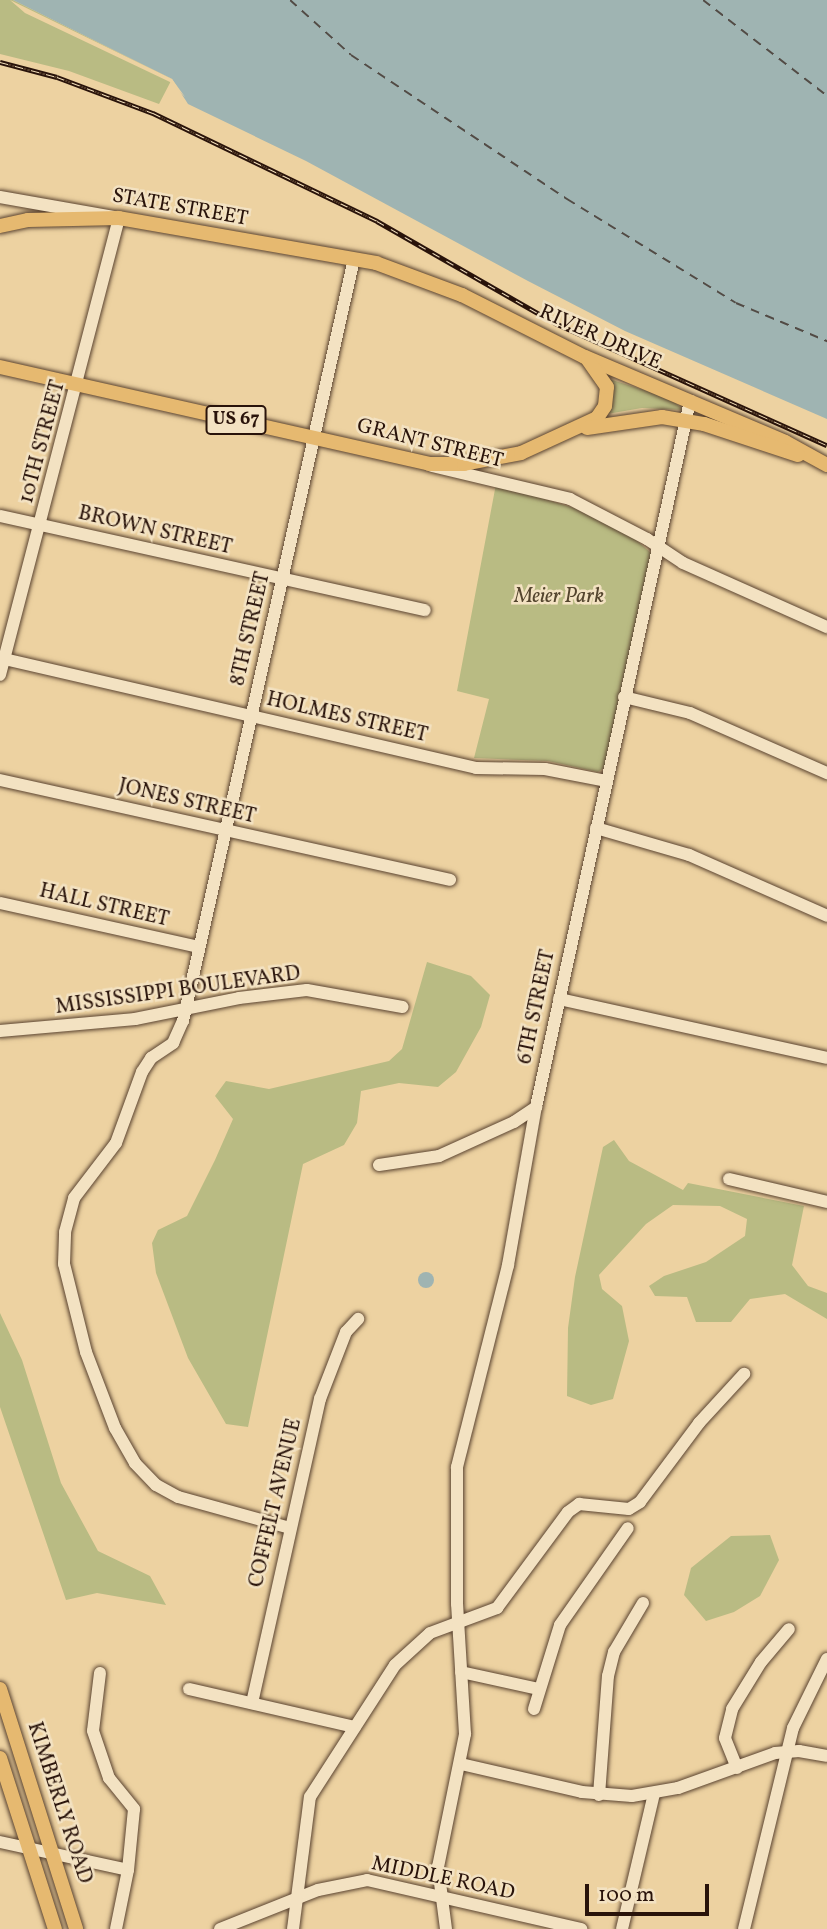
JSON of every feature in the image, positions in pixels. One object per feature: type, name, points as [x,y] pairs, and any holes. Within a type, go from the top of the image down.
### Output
[{"type":"main road","name":"US 67","points":[[0,226],[48,219],[119,218]]},
{"type":"main road","name":"STATE STREET","points":[[119,218],[354,258]]},
{"type":"main road","name":"RIVER DRIVE","points":[[354,258],[422,278],[585,357],[785,442],[827,465]]},
{"type":"main road","points":[[579,429],[597,418],[607,398],[605,381],[585,357]]},
{"type":"main road","name":"GRANT STREET","points":[[0,367],[394,456]]},
{"type":"main road","name":"US 67","points":[[394,456],[429,464],[494,460],[579,429],[633,419],[686,420],[809,457]]},
{"type":"main road","name":"KIMBERLY ROAD","points":[[0,1689],[76,1929]]},
{"type":"main road","name":"KIMBERLY ROAD","points":[[0,1758],[55,1929]]},
{"type":"street","name":"STATE STREET","points":[[0,197],[119,218]]},
{"type":"street","name":"10TH STREET","points":[[0,675],[2,658],[78,384],[119,218]]},
{"type":"street","name":"8TH STREET","points":[[290,1528],[178,1497],[156,1485],[135,1463],[115,1428],[86,1352],[64,1264],[65,1232],[74,1198],[116,1143],[142,1072],[151,1058],[173,1043],[186,1009],[354,258]]},
{"type":"street","name":"6TH STREET","points":[[446,1929],[438,1867],[465,1734],[458,1625],[457,1467],[501,1298],[536,1107],[690,401]]},
{"type":"street","name":"GRANT STREET","points":[[394,456],[570,499],[719,580],[827,627]]},
{"type":"street","name":"BROWN STREET","points":[[0,516],[425,610]]},
{"type":"street","name":"HOLMES STREET","points":[[2,658],[476,768],[545,769],[606,781]]},
{"type":"street","points":[[624,697],[690,713],[827,773]]},
{"type":"street","name":"JONES STREET","points":[[0,779],[450,880]]},
{"type":"street","points":[[596,828],[690,855],[827,916]]},
{"type":"street","name":"HALL STREET","points":[[0,903],[200,947]]},
{"type":"street","name":"MISSISSIPPI BOULEVARD","points":[[0,1031],[59,1029],[307,990],[402,1007]]},
{"type":"street","points":[[559,999],[827,1058]]},
{"type":"street","points":[[379,1166],[439,1156],[514,1122],[536,1107]]},
{"type":"street","points":[[729,1179],[826,1201]]},
{"type":"street","name":"COFFELT AVENUE","points":[[252,1703],[320,1399],[346,1332],[358,1319]]},
{"type":"street","points":[[293,1929],[310,1797],[395,1665],[418,1641],[497,1608],[568,1512],[579,1504],[629,1509],[640,1502],[699,1423],[744,1374]]},
{"type":"street","points":[[534,1709],[566,1614],[628,1528]]},
{"type":"street","points":[[599,1795],[608,1676],[614,1652],[643,1603]]},
{"type":"street","points":[[737,1768],[725,1738],[732,1709],[761,1662],[789,1629]]},
{"type":"street","points":[[744,1929],[787,1752],[806,1694],[827,1658]]},
{"type":"street","points":[[461,1672],[539,1689]]},
{"type":"street","points":[[100,1673],[93,1731],[109,1778],[134,1810],[128,1870],[116,1929]]},
{"type":"street","points":[[189,1689],[355,1727]]},
{"type":"street","points":[[461,1764],[599,1795],[654,1794],[787,1752],[827,1756]]},
{"type":"street","points":[[622,1929],[654,1794]]},
{"type":"street","points":[[0,1842],[128,1870]]},
{"type":"street","name":"MIDDLE ROAD","points":[[220,1929],[295,1898],[334,1885],[367,1880],[581,1929]]},
{"type":"green space","points":[[0,0],[13,0],[172,79],[159,104],[69,71],[0,54]]},
{"type":"green space","points":[[609,379],[669,398],[684,410],[642,408],[607,414]]},
{"type":"green space","name":"Meier Park","points":[[496,484],[574,508],[634,538],[652,554],[604,768],[598,772],[548,761],[474,758],[489,699],[457,691]]},
{"type":"green space","points":[[427,962],[471,976],[490,995],[481,1027],[456,1072],[438,1087],[399,1083],[361,1091],[357,1123],[344,1145],[303,1164],[248,1427],[226,1424],[188,1358],[156,1273],[152,1243],[158,1230],[187,1216],[233,1119],[215,1096],[226,1081],[269,1089],[389,1061],[402,1049]]},
{"type":"green space","points":[[614,1140],[629,1161],[683,1190],[688,1183],[804,1206],[792,1265],[808,1286],[827,1293],[827,1319],[785,1294],[750,1299],[731,1322],[696,1322],[687,1297],[655,1296],[649,1286],[664,1276],[706,1262],[745,1236],[747,1219],[720,1206],[673,1205],[646,1224],[599,1275],[602,1289],[622,1306],[629,1341],[613,1399],[591,1405],[567,1396],[568,1328],[575,1277],[603,1147]]},
{"type":"green space","points":[[0,1313],[22,1360],[61,1483],[98,1551],[150,1576],[166,1605],[97,1593],[66,1600],[0,1407]]},
{"type":"green space","points":[[770,1535],[779,1560],[760,1596],[734,1612],[706,1621],[684,1595],[691,1568],[731,1536]]},
{"type":"shaded area","points":[[13,0],[827,0],[827,419],[625,331],[306,161],[188,104],[172,79]]},
{"type":"shaded area","points":[[426,1272],[432,1274],[432,1286],[426,1288],[420,1286],[418,1280],[420,1274]]},
{"type":"pier","points":[[10,0],[172,79],[185,97],[170,82],[25,13]]},
{"type":"ferry route","points":[[290,0],[351,55],[567,199],[736,303],[827,341]]},
{"type":"ferry route","points":[[703,0],[827,96]]},
{"type":"railway","points":[[0,62],[57,77],[153,113],[377,221],[555,323],[827,445]]}]
